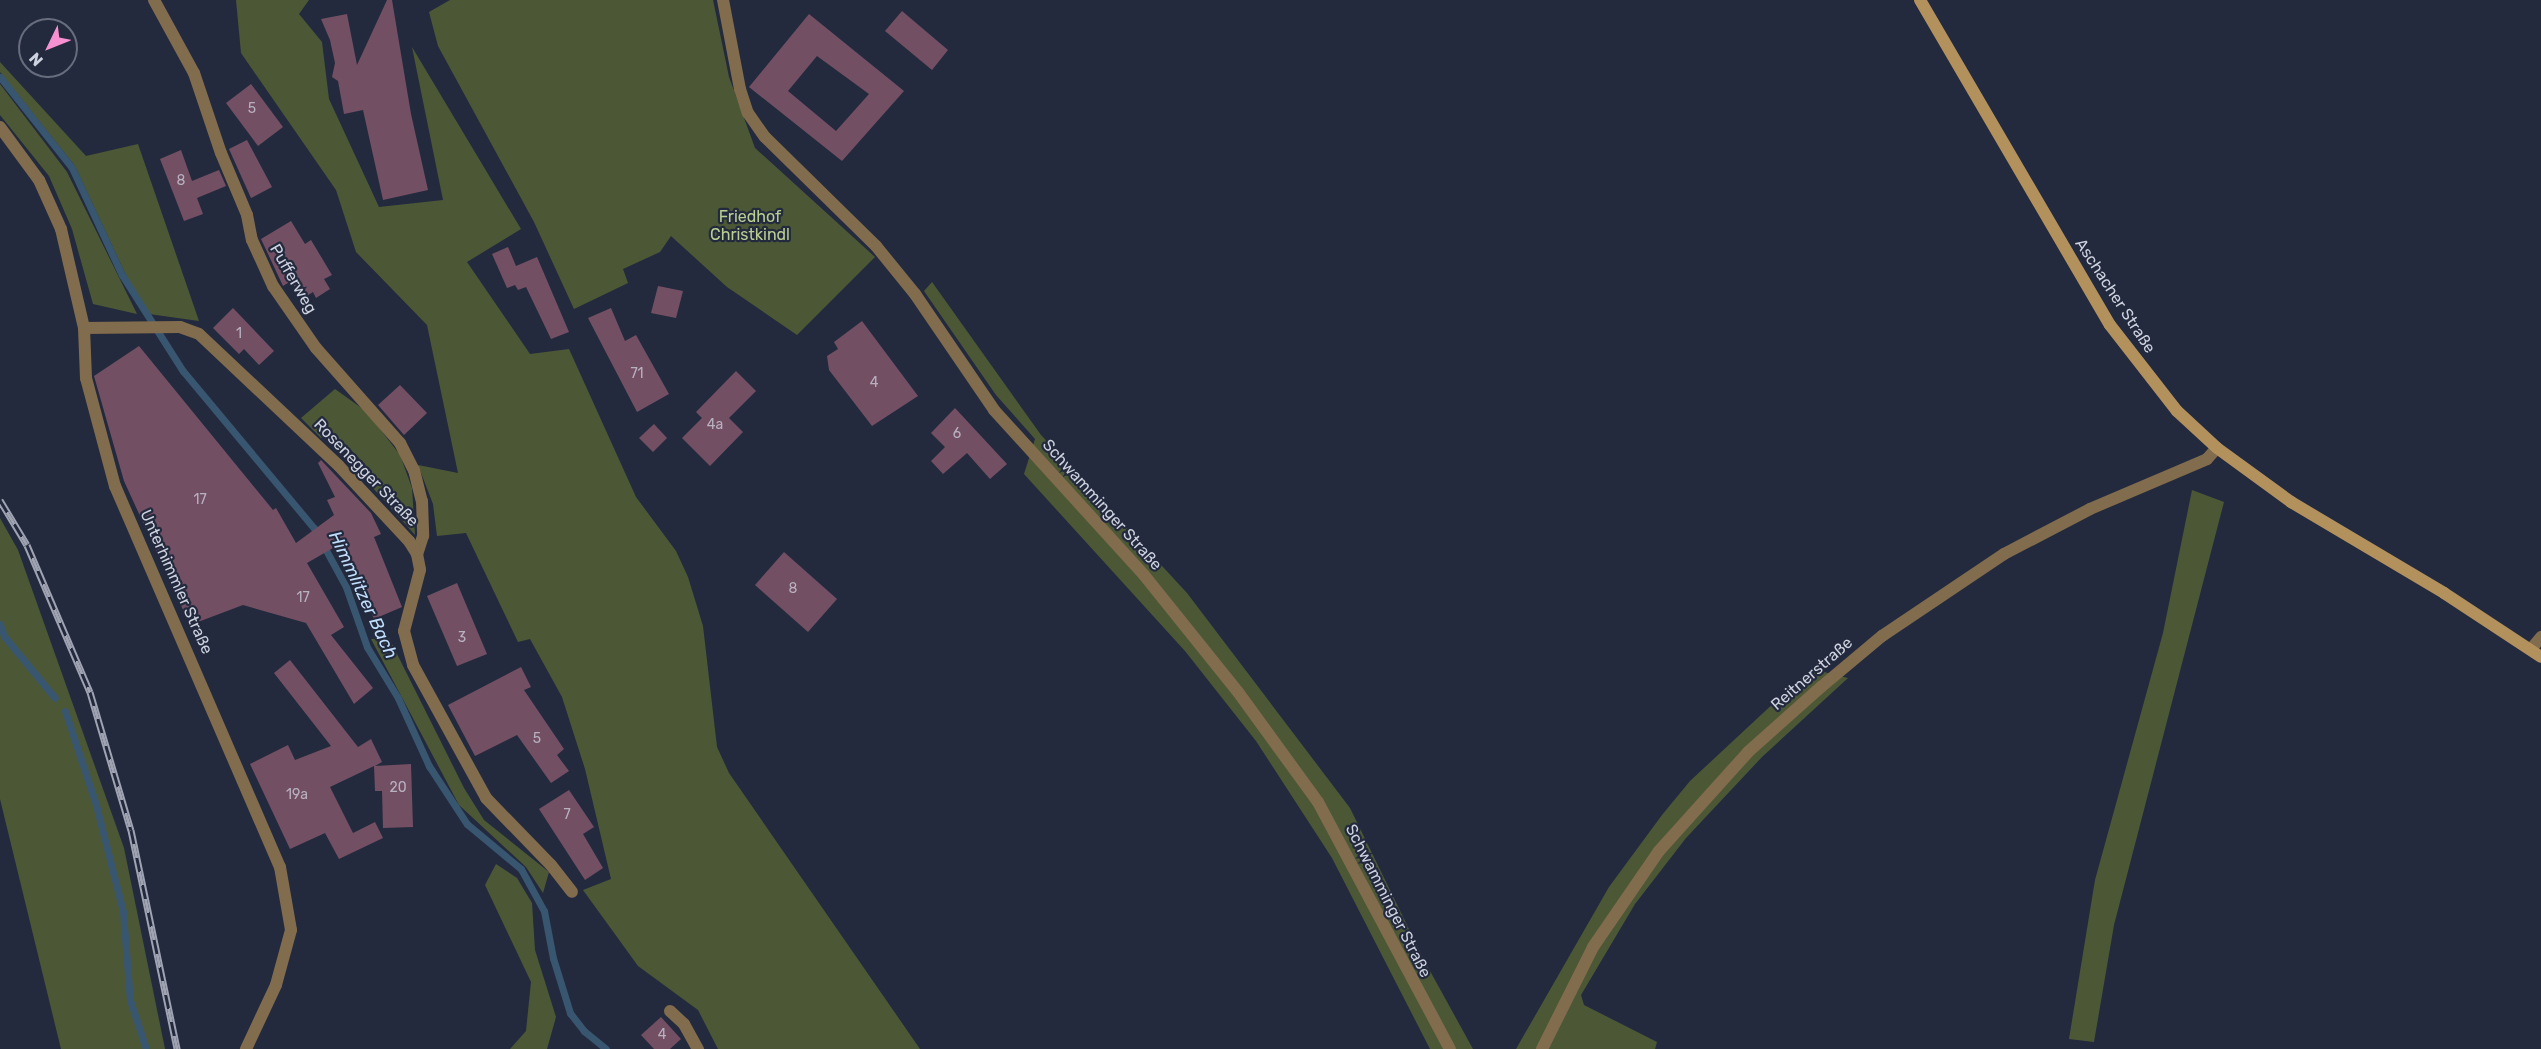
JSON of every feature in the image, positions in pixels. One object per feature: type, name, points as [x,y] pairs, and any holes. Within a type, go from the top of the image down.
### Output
[{"type":"street","name":"Pufferweg","points":[[154,0],[194,73],[220,153],[247,214],[252,240],[273,286],[316,348],[400,443],[414,470],[422,501],[423,536],[417,554]]},
{"type":"street","name":"Schwamminger Straße","points":[[723,0],[740,88],[754,121],[795,170],[888,260],[994,410],[1144,576],[1238,692],[1318,802],[1450,1049]]},
{"type":"street","name":"Aschacher Straße","points":[[1920,0],[2110,325],[2158,389],[2217,448],[2290,502],[2444,593],[2536,653]]},
{"type":"street","name":"Unterhimmler Straße","points":[[0,127],[39,180],[61,229],[84,328],[86,378],[115,486],[280,867],[291,930],[276,985],[246,1049]]},
{"type":"street","name":"Rosenegger Straße","points":[[84,328],[180,327],[199,334],[362,489],[417,554],[420,570],[404,631],[413,665],[486,798],[551,864],[572,892]]},
{"type":"street","name":"Reitnerstraße","points":[[1542,1049],[1593,947],[1659,851],[1748,752],[1821,687],[1890,630],[2004,554],[2090,509],[2207,459],[2217,448]]},
{"type":"street","points":[[2536,653],[2541,637]]},
{"type":"street","points":[[670,1011],[684,1024],[698,1049]]},
{"type":"green space","points":[[236,0],[309,0],[299,14],[322,42],[329,99],[379,207],[443,200],[412,47],[521,229],[467,262],[530,354],[569,349],[636,497],[676,551],[688,577],[703,626],[717,747],[729,773],[920,1049],[718,1049],[698,1010],[638,966],[583,890],[611,879],[585,769],[562,697],[530,639],[518,642],[466,533],[437,536],[433,504],[418,465],[458,473],[427,325],[356,252],[336,190],[241,53]]},
{"type":"green space","name":"Friedhof Christkindl","points":[[450,0],[713,0],[729,77],[755,148],[875,257],[797,335],[727,287],[671,236],[660,252],[623,269],[628,283],[574,309],[534,222],[438,46],[429,12]]},
{"type":"green space","points":[[0,62],[86,156],[138,144],[199,321],[149,314],[125,273],[75,166],[0,72]]},
{"type":"green space","points":[[0,84],[67,172],[137,314],[93,304],[72,229],[49,176],[0,115]]},
{"type":"green space","points":[[932,282],[1041,435],[1187,593],[1350,808],[1424,960],[1473,1049],[1430,1049],[1332,858],[1256,741],[1185,651],[1024,474],[1035,439],[996,395],[924,291]]},
{"type":"green space","points":[[335,389],[367,412],[400,455],[412,488],[415,535],[372,487],[371,472],[358,457],[341,440],[331,436],[321,438],[301,418]]},
{"type":"green space","points":[[2192,490],[2224,502],[2114,925],[2094,1042],[2069,1039],[2095,880],[2163,633]]},
{"type":"green space","points":[[0,518],[18,550],[124,848],[165,1049],[61,1049],[0,799]]},
{"type":"green space","points":[[389,638],[464,788],[484,820],[549,872],[543,893],[526,867],[459,805],[371,639]]},
{"type":"green space","points":[[1818,662],[1824,672],[1848,678],[1762,757],[1686,838],[1635,904],[1581,995],[1584,1005],[1657,1042],[1655,1049],[1516,1049],[1609,887],[1662,815],[1690,781]]},
{"type":"green space","points":[[496,864],[517,878],[532,903],[535,950],[556,1017],[547,1049],[510,1049],[526,1031],[531,982],[485,885]]},
{"type":"building","points":[[387,0],[392,0],[411,114],[428,190],[383,200],[363,110],[344,114],[338,81],[332,77],[335,63],[330,40],[321,19],[347,14],[357,65]]},
{"type":"building","points":[[902,11],[948,50],[932,70],[885,31]]},
{"type":"building","points":[[809,14],[904,91],[842,161],[749,87]],"holes":[[[817,56],[869,94],[836,131],[788,91]]]},
{"type":"building","points":[[251,84],[283,127],[258,146],[226,103]]},
{"type":"building","points":[[247,140],[272,187],[251,198],[229,149]]},
{"type":"building","points":[[181,150],[192,181],[219,170],[226,186],[197,198],[203,214],[184,221],[160,159]]},
{"type":"building","points":[[291,221],[305,244],[311,240],[332,275],[324,279],[330,289],[316,298],[313,292],[302,299],[291,281],[283,286],[261,239]]},
{"type":"building","points":[[508,247],[516,266],[537,257],[569,332],[551,339],[526,287],[518,290],[515,285],[507,288],[492,254]]},
{"type":"building","points":[[658,286],[683,291],[676,318],[651,313]]},
{"type":"building","points":[[233,308],[274,351],[259,365],[244,349],[239,354],[213,328]]},
{"type":"building","points":[[611,308],[625,341],[636,335],[669,394],[637,412],[588,318]]},
{"type":"building","points":[[862,321],[918,396],[872,426],[829,370],[827,356],[838,349],[834,342]]},
{"type":"building","points":[[139,346],[273,510],[276,508],[296,543],[334,515],[327,500],[335,497],[318,463],[321,460],[371,513],[381,534],[374,537],[402,607],[374,619],[340,544],[307,563],[344,627],[331,635],[373,688],[354,704],[306,623],[243,605],[190,625],[124,481],[94,376]]},
{"type":"building","points":[[736,371],[756,391],[729,418],[743,432],[710,466],[682,438],[702,418],[696,412]]},
{"type":"building","points":[[400,385],[427,413],[404,435],[378,405]]},
{"type":"building","points":[[955,408],[1007,464],[990,479],[967,453],[943,474],[931,461],[945,447],[931,433]]},
{"type":"building","points":[[654,424],[667,438],[653,452],[639,438]]},
{"type":"building","points":[[784,552],[837,599],[808,632],[755,585]]},
{"type":"building","points":[[457,583],[487,654],[457,666],[427,596]]},
{"type":"building","points":[[290,660],[358,747],[371,739],[382,762],[375,766],[411,764],[413,827],[383,828],[382,791],[375,791],[374,766],[330,787],[353,833],[375,822],[383,838],[339,859],[325,833],[290,849],[250,764],[288,745],[295,760],[331,746],[274,673]]},
{"type":"building","points":[[521,667],[531,687],[524,690],[564,749],[557,755],[569,771],[551,783],[517,735],[475,756],[448,705]]},
{"type":"building","points":[[569,790],[594,827],[583,834],[603,868],[585,880],[539,809]]},
{"type":"building","points":[[661,1017],[681,1039],[670,1049],[654,1049],[641,1035]]},
{"type":"waterway","name":"Himmlitzer Bach","points":[[0,77],[72,168],[122,275],[183,371],[314,528],[346,587],[367,647],[398,698],[429,766],[467,824],[521,869],[544,911],[553,958],[570,1013],[584,1031],[606,1049]]},
{"type":"waterway","points":[[0,624],[4,636],[55,698]]},
{"type":"waterway","points":[[65,711],[96,805],[123,912],[130,1000],[146,1049]]},
{"type":"railway","points":[[0,500],[27,545],[90,692],[131,830],[177,1049]]}]
